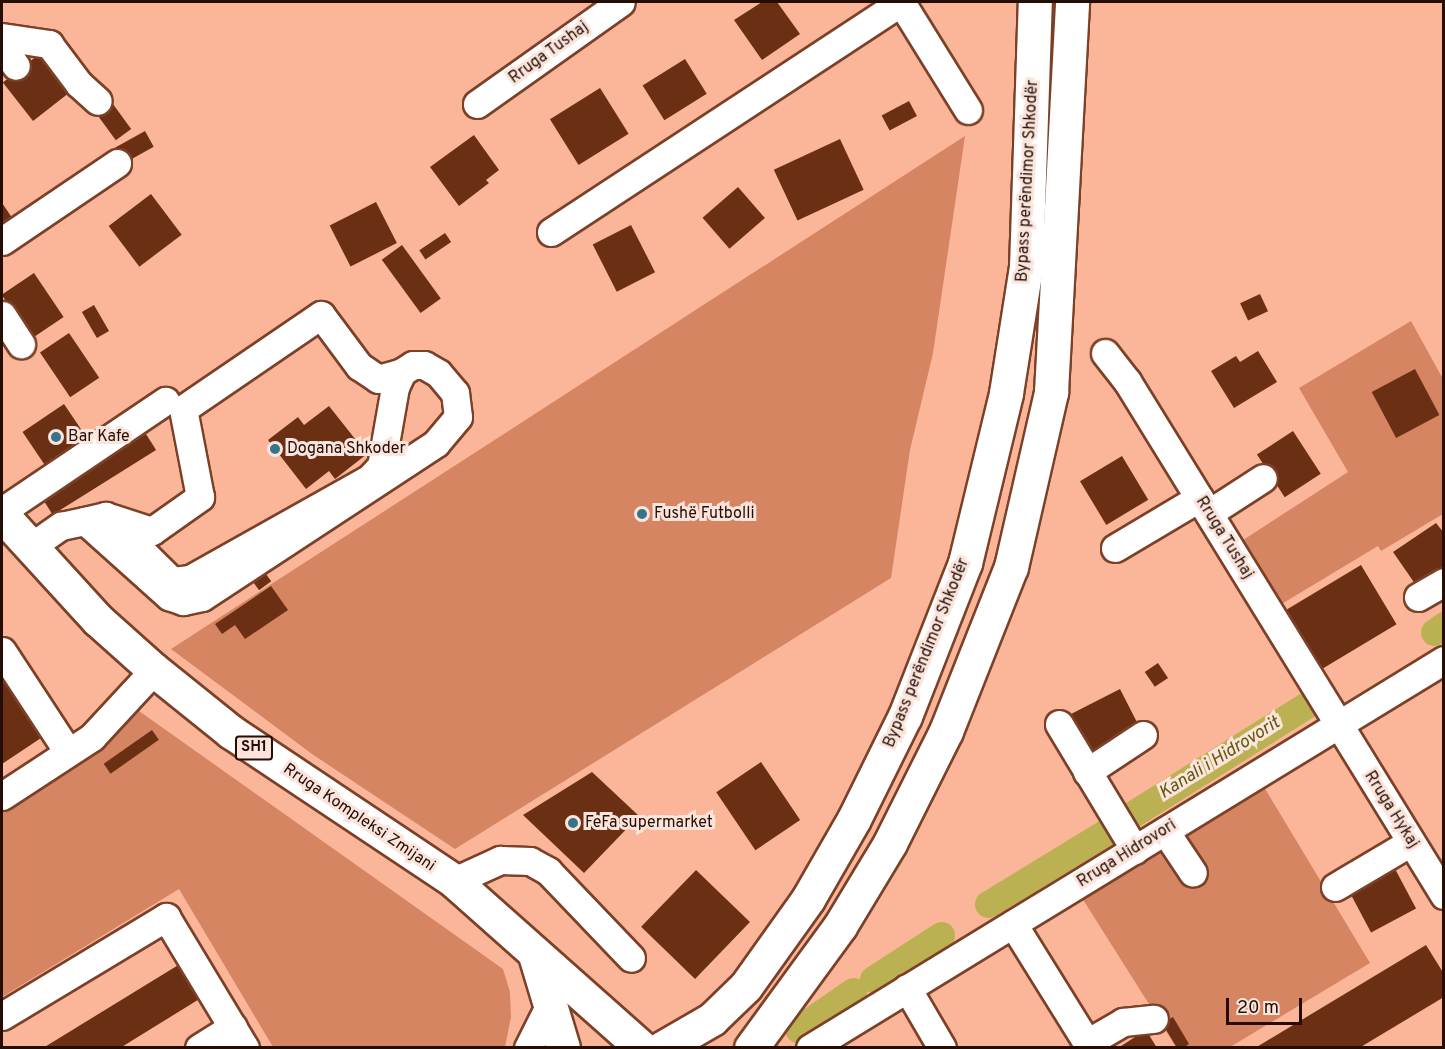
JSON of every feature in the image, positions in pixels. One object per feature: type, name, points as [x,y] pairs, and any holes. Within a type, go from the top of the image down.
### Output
[{"type":"main road","name":"Bypass perëndimor Shkodër","points":[[662,1047],[712,1019],[746,986],[808,899],[855,819],[905,716],[965,563],[1006,393],[1026,267],[1035,2]]},
{"type":"main road","points":[[751,1047],[840,926],[890,843],[945,731],[1011,567],[1051,392],[1072,2]]},
{"type":"main road","name":"Rruga Kompleksi Zmijani","points":[[2,513],[29,548],[98,620],[154,670],[231,732],[454,881],[641,1047]]},
{"type":"main road","name":"Rruga Kompleksi Zmijani","points":[[533,950],[551,1002],[563,1047]]},
{"type":"street","name":"Rruga Tushaj","points":[[477,104],[621,2]]},
{"type":"street","points":[[551,232],[901,2],[968,110]]},
{"type":"street","points":[[2,37],[49,45],[79,84],[98,101]]},
{"type":"street","points":[[2,241],[117,163]]},
{"type":"street","points":[[29,548],[68,522],[95,519],[152,531],[200,497],[183,409],[321,315],[358,366],[378,379],[402,372],[413,365],[424,364],[450,384],[458,406],[458,417],[449,431],[422,455],[202,597],[183,601],[169,596],[95,519]]},
{"type":"street","name":"Rruga Tushaj","points":[[1105,353],[1127,381],[1339,724]]},
{"type":"street","points":[[95,519],[172,581],[190,579],[370,478],[381,466],[391,403],[402,372]]},
{"type":"street","points":[[2,513],[165,401]]},
{"type":"street","points":[[1115,548],[1263,478]]},
{"type":"street","points":[[2,651],[68,752]]},
{"type":"street","name":"Rruga Hidrovori","points":[[810,1047],[1443,660]]},
{"type":"street","points":[[2,796],[92,737],[154,670]]},
{"type":"street","points":[[1059,724],[1135,850]]},
{"type":"street","name":"Rruga Hykaj","points":[[1339,724],[1443,895]]},
{"type":"street","points":[[1087,772],[1143,735]]},
{"type":"street","points":[[1165,831],[1193,873]]},
{"type":"street","points":[[1335,888],[1411,842]]},
{"type":"street","points":[[454,881],[500,860],[530,861],[548,871],[631,958]]},
{"type":"street","points":[[2,1016],[166,917],[239,1037],[199,1047]]},
{"type":"street","points":[[1013,924],[1089,1045],[1123,1022],[1154,1019]]},
{"type":"street","points":[[907,988],[942,1047]]},
{"type":"street","points":[[528,1047],[551,1002]]},
{"type":"shaded area","name":"Fushë Futbolli","points":[[965,136],[933,353],[910,450],[891,578],[455,849],[312,754],[171,649]]},
{"type":"shaded area","points":[[1411,321],[1443,379],[1443,514],[1381,551],[1378,546],[1275,608],[1237,544],[1348,472],[1299,388]]},
{"type":"shaded area","points":[[131,711],[135,714],[139,711],[503,969],[510,992],[511,1017],[505,1047],[273,1047],[179,889],[2,997],[2,806]]},
{"type":"shaded area","points":[[1264,787],[1370,963],[1230,1047],[1176,1047],[1082,898]]},
{"type":"building","points":[[762,2],[777,2],[800,34],[762,60],[734,20]]},
{"type":"building","points":[[47,48],[77,87],[33,121],[3,82]]},
{"type":"building","points":[[685,59],[707,94],[664,120],[643,85]]},
{"type":"building","points":[[600,88],[629,134],[579,165],[550,119]]},
{"type":"building","points":[[110,100],[131,129],[116,140],[95,111]]},
{"type":"building","points":[[909,101],[917,116],[890,131],[882,116]]},
{"type":"building","points":[[145,131],[154,147],[122,164],[114,148]]},
{"type":"building","points":[[474,135],[499,170],[486,180],[489,183],[459,206],[430,167]]},
{"type":"building","points":[[840,139],[864,190],[798,221],[774,170]]},
{"type":"building","points":[[738,187],[765,218],[729,249],[703,218]]},
{"type":"building","points":[[151,194],[182,235],[139,267],[109,226]]},
{"type":"building","points":[[376,202],[397,243],[351,267],[330,226]]},
{"type":"building","points":[[2,203],[15,222],[2,231]]},
{"type":"building","points":[[631,225],[655,272],[617,292],[593,245]]},
{"type":"building","points":[[445,233],[451,242],[425,259],[419,250]]},
{"type":"building","points":[[402,245],[441,298],[421,313],[382,260]]},
{"type":"building","points":[[34,273],[64,317],[31,339],[2,295]]},
{"type":"building","points":[[1260,294],[1268,311],[1248,321],[1240,303]]},
{"type":"building","points":[[94,305],[109,331],[97,338],[82,312]]},
{"type":"building","points":[[69,333],[99,378],[70,397],[40,353]]},
{"type":"building","points":[[1258,351],[1277,382],[1234,408],[1211,371],[1236,356],[1240,362]]},
{"type":"building","points":[[1415,369],[1439,415],[1396,438],[1372,392]]},
{"type":"building","name":"Bar Kafe","points":[[64,404],[90,443],[49,471],[23,432]]},
{"type":"building","points":[[329,406],[367,454],[335,479],[329,471],[306,489],[268,440],[298,417],[304,425]]},
{"type":"building","points":[[1293,431],[1321,474],[1285,497],[1257,454]]},
{"type":"building","points":[[146,434],[156,450],[53,515],[43,499]]},
{"type":"building","points":[[1122,456],[1148,500],[1106,525],[1080,481]]},
{"type":"building","points":[[1436,523],[1444,533],[1444,575],[1420,591],[1393,552]]},
{"type":"building","points":[[1361,565],[1397,624],[1322,669],[1286,610]]},
{"type":"building","points":[[263,570],[271,581],[259,590],[251,579]]},
{"type":"building","points":[[271,586],[288,610],[245,639],[235,625],[222,634],[215,624]]},
{"type":"building","points":[[1158,663],[1168,678],[1155,687],[1145,672]]},
{"type":"building","points":[[2,665],[47,734],[2,764]]},
{"type":"building","points":[[1120,689],[1140,729],[1091,754],[1071,714]]},
{"type":"building","points":[[152,730],[159,740],[111,774],[104,764]]},
{"type":"building","points":[[761,762],[800,820],[755,850],[716,792]]},
{"type":"building","points":[[592,772],[639,816],[584,873],[523,815]]},
{"type":"building","points":[[1394,867],[1416,908],[1371,932],[1349,891]]},
{"type":"building","points":[[696,870],[750,922],[695,979],[641,927]]},
{"type":"building","points":[[1426,945],[1444,974],[1444,997],[1359,1048],[1255,1048]]},
{"type":"building","points":[[180,964],[201,998],[120,1048],[43,1048]]},
{"type":"building","points":[[1173,1017],[1189,1044],[1183,1048],[1177,1048],[1162,1023]]},
{"type":"building","points":[[1146,1030],[1157,1048],[1118,1048]]},
{"type":"waterway","name":"Kanali i Hidrovorit","points":[[1434,632],[1444,625]]},
{"type":"waterway","name":"Kanali i Hidrovorit","points":[[1128,817],[1313,701]]},
{"type":"waterway","name":"Kanali i Hidrovorit","points":[[988,904],[1109,830]]},
{"type":"waterway","name":"Kanali i Hidrovorit","points":[[873,979],[941,935]]},
{"type":"waterway","name":"Kanali i Hidrovorit","points":[[798,1029],[853,991]]},
{"type":"place","name":"Bar Kafe","points":[[56,437]]},
{"type":"place","name":"Dogana Shkoder","points":[[275,449]]},
{"type":"place","name":"Fushë Futbolli","points":[[642,514]]},
{"type":"place","name":"FeFa supermarket","points":[[573,823]]}]
